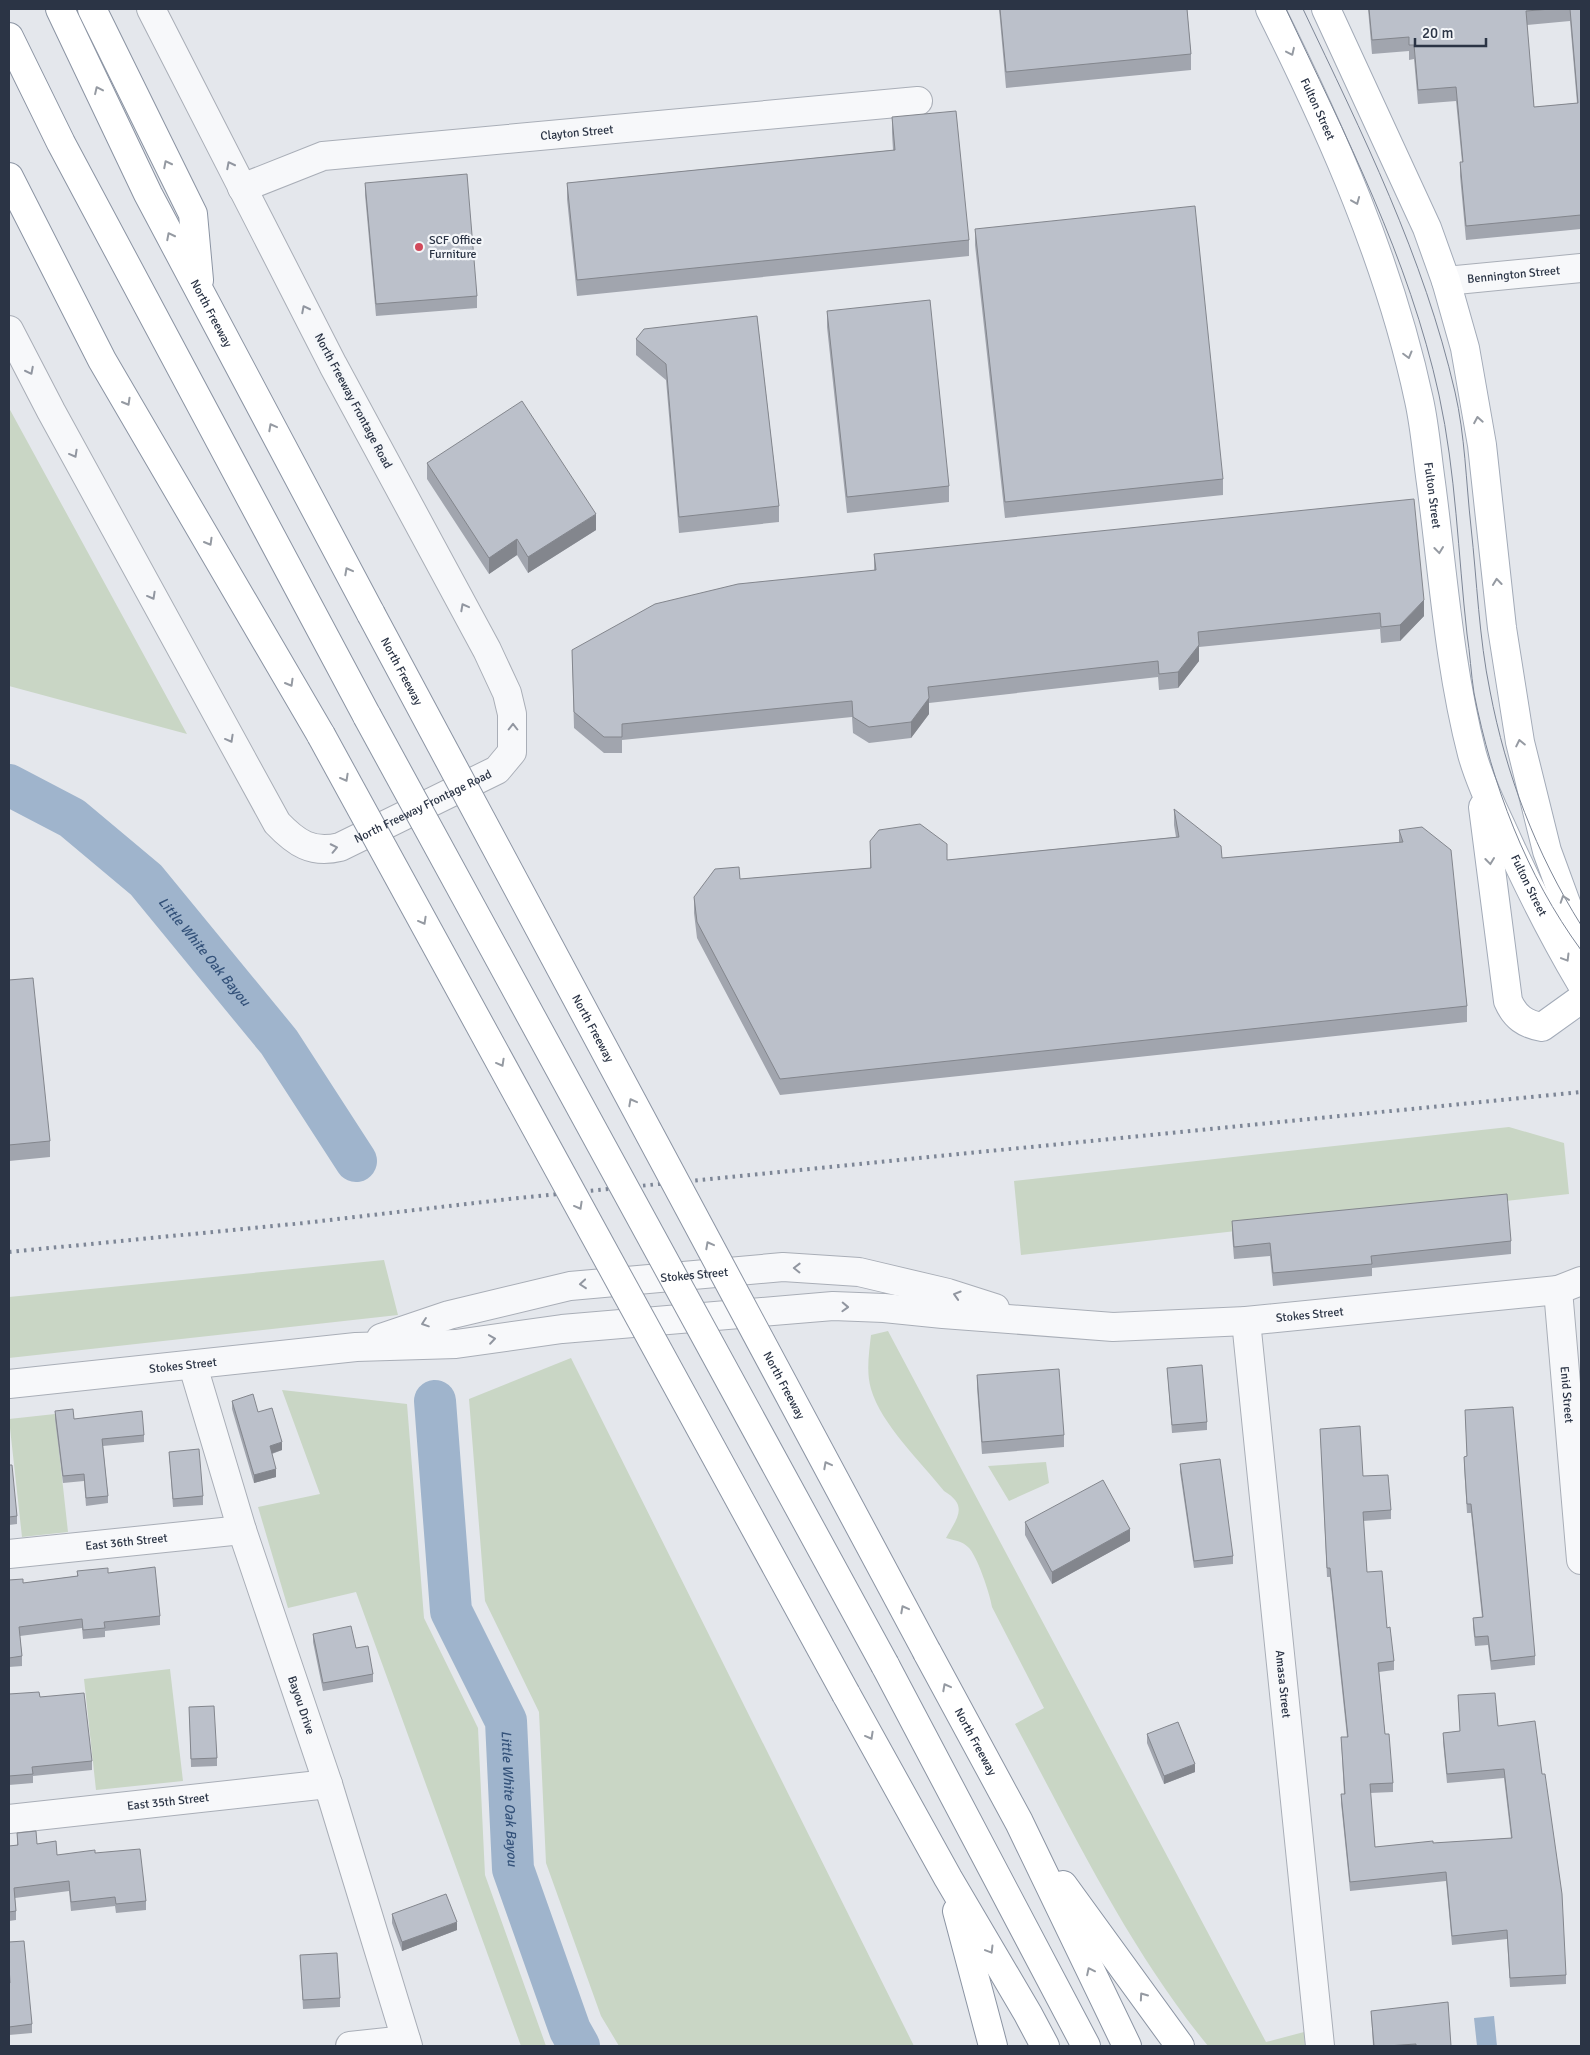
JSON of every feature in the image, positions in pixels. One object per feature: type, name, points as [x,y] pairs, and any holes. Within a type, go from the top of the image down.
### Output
[{"type":"main road","name":"North Freeway","points":[[60,9],[148,194],[200,294],[1019,1822],[1127,2046]]},
{"type":"main road","points":[[92,9],[193,214],[200,294]]},
{"type":"main road","name":"Fulton Street","points":[[1270,9],[1356,199],[1385,275],[1410,359],[1420,404],[1448,630],[1458,693],[1479,778],[1523,876],[1581,983]]},
{"type":"main road","name":"Fulton Street","points":[[1326,9],[1427,228],[1446,281],[1465,348],[1482,445],[1502,628],[1520,742],[1547,851],[1581,944]]},
{"type":"main road","points":[[9,37],[61,143],[367,716],[885,1665],[1086,2046]]},
{"type":"main road","points":[[9,177],[102,360]]},
{"type":"main road","points":[[9,214],[102,360],[321,735],[846,1694],[948,1878],[1045,2046]]},
{"type":"main road","points":[[1479,778],[1508,1001],[1512,1010],[1525,1022],[1542,1027],[1581,999]]},
{"type":"main road","points":[[1019,1822],[1180,2046]]},
{"type":"main road","points":[[948,1878],[993,2046]]},
{"type":"street","name":"North Freeway Frontage Road","points":[[9,330],[55,420],[277,823],[293,840],[311,847],[328,850],[340,847],[497,770],[512,752],[512,714],[507,693],[487,650],[333,365],[151,9]]},
{"type":"street","name":"Clayton Street","points":[[242,188],[323,156],[918,101]]},
{"type":"street","name":"Bennington Street","points":[[1446,281],[1581,268]]},
{"type":"street","name":"Stokes Street","points":[[356,1347],[449,1315],[570,1286],[783,1267],[859,1272],[948,1293],[1036,1320]]},
{"type":"street","name":"Stokes Street","points":[[9,1384],[193,1366],[356,1347],[456,1344],[562,1329],[833,1306],[884,1308],[1113,1327],[1246,1321],[1570,1285]]},
{"type":"street","name":"Enid Street","points":[[1570,1285],[1581,1560]]},
{"type":"street","name":"Amasa Street","points":[[1246,1321],[1320,2046]]},
{"type":"street","name":"Bayou Drive","points":[[193,1366],[242,1530],[328,1784],[407,2043]]},
{"type":"street","name":"East 36th Street","points":[[9,1554],[242,1530]]},
{"type":"street","name":"East 35th Street","points":[[9,1819],[328,1784]]},
{"type":"street","points":[[350,2046],[407,2043]]},
{"type":"green space","points":[[9,408],[187,734],[9,686]]},
{"type":"green space","points":[[1509,1127],[1564,1143],[1569,1194],[1021,1255],[1014,1181]]},
{"type":"green space","points":[[384,1260],[398,1315],[9,1358],[9,1297]]},
{"type":"green space","points":[[888,1331],[1266,2042],[1304,2032],[1305,2046],[1208,2046],[1179,2009],[1153,1970],[1104,1890],[1015,1724],[1044,1708],[992,1607],[983,1575],[972,1551],[963,1543],[946,1538],[957,1518],[959,1507],[892,1429],[876,1402],[869,1376],[868,1362],[871,1335]]},
{"type":"green space","points":[[571,1358],[914,2046],[619,2046],[601,2016],[546,1863],[539,1712],[485,1601],[469,1399]]},
{"type":"green space","points":[[282,1390],[407,1404],[424,1618],[478,1728],[485,1875],[546,2046],[521,2046],[356,1592],[288,1608],[258,1507],[320,1494]]},
{"type":"green space","points":[[55,1414],[68,1532],[22,1537],[9,1419]]},
{"type":"green space","points":[[1046,1462],[1049,1483],[1009,1501],[988,1466]]},
{"type":"green space","points":[[170,1669],[183,1781],[96,1790],[84,1679]]},
{"type":"water","points":[[1494,2016],[1497,2046],[1477,2046],[1474,2018]]},
{"type":"building","points":[[1000,9],[1187,9],[1191,54],[1006,72]]},
{"type":"building","points":[[1369,9],[1551,9],[1526,11],[1534,107],[1578,103],[1570,9],[1581,9],[1581,215],[1466,226],[1460,162],[1463,162],[1456,87],[1418,90],[1414,45],[1409,45],[1409,37],[1372,40]]},
{"type":"building","points":[[956,111],[969,240],[577,280],[567,183],[895,150],[892,117]]},
{"type":"building","points":[[467,174],[477,296],[376,304],[365,183]]},
{"type":"building","points":[[1195,206],[1223,479],[1005,502],[975,229]]},
{"type":"building","points":[[930,300],[949,486],[847,497],[827,311]]},
{"type":"building","points":[[757,316],[779,506],[679,517],[666,364],[636,339],[644,329]]},
{"type":"building","points":[[522,401],[596,514],[528,557],[517,539],[489,558],[427,463]]},
{"type":"building","points":[[1414,499],[1424,600],[1400,625],[1381,627],[1380,613],[1198,632],[1199,645],[1178,672],[1159,674],[1158,661],[928,687],[929,698],[911,722],[869,727],[853,717],[852,701],[622,724],[622,737],[604,737],[574,712],[572,650],[655,604],[738,584],[876,570],[874,554]]},
{"type":"building","points":[[1174,809],[1221,846],[1222,858],[1403,842],[1399,830],[1422,827],[1451,850],[1467,1006],[780,1079],[697,922],[694,897],[715,869],[739,867],[740,879],[871,868],[870,841],[879,830],[920,824],[947,844],[947,860],[1179,837]]},
{"type":"building","points":[[33,978],[50,1141],[9,1145],[9,980]]},
{"type":"building","points":[[1507,1194],[1511,1241],[1371,1256],[1372,1264],[1273,1273],[1270,1243],[1234,1247],[1232,1221]]},
{"type":"building","points":[[1202,1365],[1207,1422],[1172,1425],[1167,1368]]},
{"type":"building","points":[[1059,1369],[1064,1435],[982,1442],[977,1375]]},
{"type":"building","points":[[253,1394],[258,1412],[272,1408],[282,1442],[270,1446],[276,1469],[254,1475],[232,1401]]},
{"type":"building","points":[[1513,1407],[1535,1656],[1491,1661],[1488,1636],[1475,1637],[1473,1618],[1483,1617],[1471,1504],[1467,1504],[1464,1457],[1467,1456],[1465,1410]]},
{"type":"building","points":[[73,1409],[74,1419],[142,1411],[144,1435],[102,1439],[108,1496],[86,1498],[84,1474],[63,1476],[55,1411]]},
{"type":"building","points":[[1360,1426],[1363,1476],[1388,1475],[1391,1510],[1363,1512],[1367,1572],[1382,1571],[1387,1628],[1390,1627],[1394,1661],[1378,1663],[1385,1734],[1389,1734],[1393,1783],[1370,1784],[1375,1847],[1433,1841],[1433,1843],[1512,1838],[1504,1769],[1447,1774],[1443,1733],[1460,1731],[1458,1695],[1495,1693],[1498,1726],[1535,1721],[1542,1774],[1545,1774],[1562,1894],[1566,1975],[1510,1978],[1507,1930],[1452,1936],[1446,1872],[1350,1882],[1341,1794],[1345,1794],[1341,1737],[1348,1737],[1330,1568],[1327,1568],[1320,1429]]},
{"type":"building","points":[[199,1449],[203,1496],[173,1499],[169,1452]]},
{"type":"building","points":[[1220,1459],[1233,1556],[1194,1561],[1180,1464]]},
{"type":"building","points":[[9,1465],[12,1465],[17,1516],[9,1517]]},
{"type":"building","points":[[1103,1480],[1130,1529],[1052,1572],[1025,1522]]},
{"type":"building","points":[[155,1567],[160,1616],[104,1622],[105,1628],[83,1630],[82,1619],[19,1627],[22,1656],[9,1658],[9,1580],[23,1579],[23,1583],[78,1576],[77,1571],[108,1568],[108,1573]]},
{"type":"building","points":[[351,1626],[356,1648],[368,1646],[373,1674],[323,1683],[313,1634]]},
{"type":"building","points":[[39,1692],[40,1697],[84,1693],[92,1761],[32,1767],[33,1774],[9,1776],[9,1694]]},
{"type":"building","points":[[214,1706],[217,1758],[191,1759],[189,1707]]},
{"type":"building","points":[[1178,1722],[1195,1764],[1164,1776],[1147,1734]]},
{"type":"building","points":[[36,1831],[37,1844],[56,1841],[57,1855],[95,1850],[95,1853],[140,1849],[146,1901],[116,1904],[115,1897],[71,1902],[69,1881],[14,1888],[16,1911],[9,1912],[9,1846],[18,1845],[17,1833]]},
{"type":"building","points":[[446,1894],[457,1922],[402,1942],[392,1914]]},
{"type":"building","points":[[24,1941],[32,2024],[9,2027],[9,1942]]},
{"type":"building","points":[[337,1953],[340,1998],[303,2000],[300,1955]]},
{"type":"building","points":[[1448,2002],[1451,2046],[1416,2046],[1416,2044],[1374,2046],[1371,2011]]},
{"type":"waterway","name":"Little White Oak Bayou","points":[[9,785],[72,818],[146,880],[279,1042],[356,1161]]},
{"type":"waterway","name":"Little White Oak Bayou","points":[[435,1401],[451,1611],[506,1721],[513,1869],[570,2030],[579,2046]]},
{"type":"tram line","points":[[1286,9],[1373,198],[1411,295],[1426,344],[1445,424],[1453,484],[1472,678],[1482,727],[1501,795],[1528,860],[1561,921],[1581,950]]},
{"type":"tram line","points":[[1303,9],[1390,196],[1409,244],[1442,342],[1455,392],[1461,425],[1481,630],[1486,671],[1497,722],[1514,783],[1525,812],[1550,870],[1581,925]]},
{"type":"railway","points":[[9,1252],[304,1223],[509,1199],[1581,1092]]},
{"type":"place","name":"SCF Office Furniture","points":[[419,247]]}]
